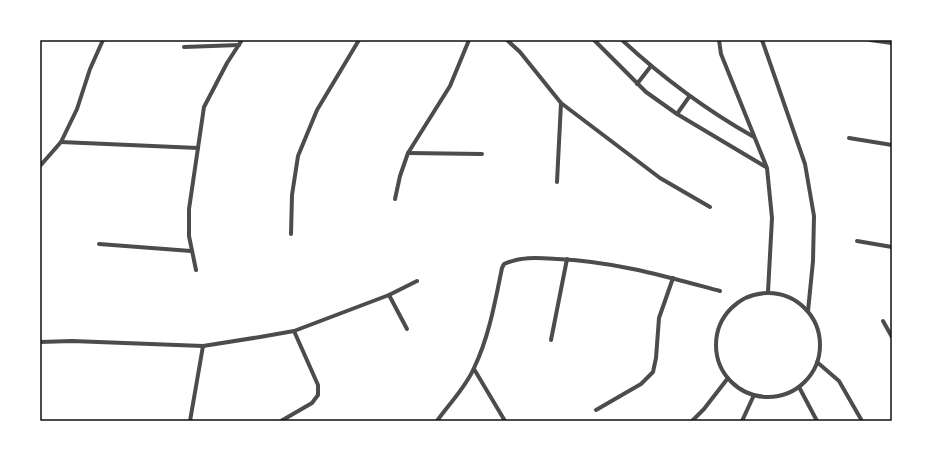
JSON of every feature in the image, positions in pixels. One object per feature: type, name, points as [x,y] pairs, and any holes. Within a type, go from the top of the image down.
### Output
[{"type":"street","points":[[40,166],[61,142],[77,109],[90,70],[103,40]]},
{"type":"street","points":[[196,270],[191,251],[189,209],[204,107],[227,63],[242,40]]},
{"type":"street","points":[[291,234],[292,195],[298,156],[317,110],[359,40]]},
{"type":"street","points":[[395,199],[400,176],[408,153],[450,86],[469,40]]},
{"type":"street","points":[[507,40],[520,52],[561,103],[660,178],[710,207]]},
{"type":"street","points":[[594,40],[637,84],[677,114],[767,168]]},
{"type":"street","points":[[622,40],[689,97],[727,122],[755,137]]},
{"type":"street","points":[[719,40],[721,54],[767,168],[772,218],[768,292]]},
{"type":"street","points":[[762,40],[805,164],[814,216],[813,261],[808,311]]},
{"type":"street","points":[[870,40],[892,43]]},
{"type":"street","points":[[184,47],[239,45]]},
{"type":"street","points":[[637,84],[651,66]]},
{"type":"street","points":[[677,114],[689,97]]},
{"type":"street","points":[[558,182],[561,103]]},
{"type":"street","points":[[849,138],[892,145]]},
{"type":"street","points":[[61,142],[198,148]]},
{"type":"street","points":[[408,153],[482,154]]},
{"type":"street","points":[[857,241],[892,247]]},
{"type":"street","points":[[99,244],[191,251]]},
{"type":"street","points":[[437,421],[474,370],[496,302],[504,264],[531,257],[603,263],[644,270],[720,291]]},
{"type":"street","points":[[551,340],[567,259]]},
{"type":"street","points":[[596,410],[641,384],[653,372],[656,358],[659,318],[673,278]]},
{"type":"street","points":[[40,342],[72,341],[203,346],[294,331],[389,296],[417,281]]},
{"type":"street","points":[[768,292],[783,295],[797,301],[808,311],[817,327],[820,344],[817,362],[810,376],[798,387],[785,394],[769,396],[754,395],[740,388],[728,378],[720,365],[716,351],[716,336],[720,322],[729,310],[740,300],[768,292]]},
{"type":"street","points":[[389,296],[407,329]]},
{"type":"street","points":[[883,321],[892,337]]},
{"type":"street","points":[[281,421],[312,403],[318,395],[318,385],[294,331]]},
{"type":"street","points":[[190,421],[203,346]]},
{"type":"street","points":[[817,362],[839,381],[862,421]]},
{"type":"street","points":[[474,370],[505,421]]},
{"type":"street","points":[[692,421],[704,409],[728,378]]},
{"type":"street","points":[[798,387],[817,421]]},
{"type":"street","points":[[742,421],[754,395]]}]
